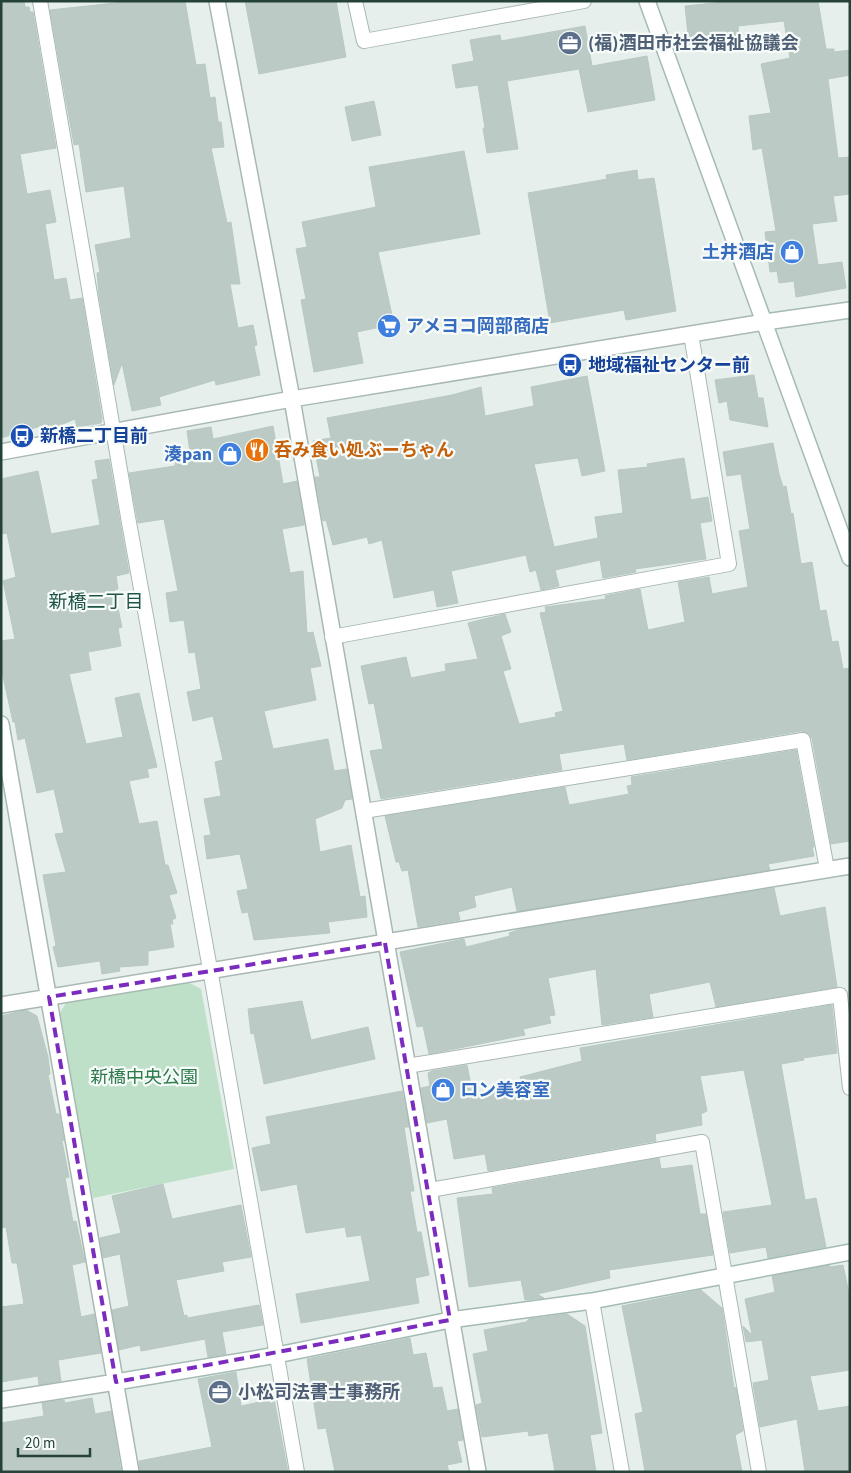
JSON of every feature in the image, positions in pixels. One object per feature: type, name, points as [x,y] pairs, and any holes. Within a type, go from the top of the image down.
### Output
[{"type":"street","points":[[217,1],[292,399],[332,637],[364,811],[385,943],[430,1190],[450,1320],[478,1472]]},
{"type":"street","points":[[646,1],[850,558]]},
{"type":"street","points":[[1,452],[115,433],[292,399],[765,322],[850,310]]},
{"type":"street","points":[[1,724],[131,1472]]},
{"type":"street","points":[[1,1005],[210,969],[385,943],[850,866]]},
{"type":"street","points":[[1,1400],[277,1355],[450,1320],[592,1301],[850,1252]]},
{"type":"lane","points":[[40,1],[128,517],[210,969],[297,1472]]},
{"type":"lane","points":[[355,1],[364,41],[533,5],[584,1]]},
{"type":"lane","points":[[332,637],[730,564],[691,334]]},
{"type":"lane","points":[[364,811],[803,740],[827,869]]},
{"type":"lane","points":[[407,1066],[840,995],[850,1088]]},
{"type":"lane","points":[[430,1190],[702,1142],[759,1472]]},
{"type":"lane","points":[[592,1301],[622,1472]]},
{"type":"highlighted area","points":[[385,943],[450,1320],[116,1382],[49,997]]},
{"type":"green space","name":"新橋中央公園","points":[[182,979],[201,989],[234,1169],[93,1198],[58,1016],[68,1000]]},
{"type":"building","points":[[1,1],[24,1],[25,7],[29,7],[30,12],[33,12],[56,148],[20,154],[27,194],[50,190],[56,222],[45,224],[54,280],[66,278],[70,300],[82,298],[102,419],[101,423],[77,427],[75,419],[46,431],[44,425],[1,438]]},
{"type":"building","points":[[133,1],[185,1],[196,65],[205,64],[210,98],[215,97],[218,122],[221,122],[224,147],[211,148],[227,223],[231,222],[240,284],[230,284],[238,328],[253,325],[257,345],[254,346],[260,375],[216,385],[215,380],[159,397],[161,405],[132,411],[122,363],[114,385],[99,295],[97,273],[100,272],[95,245],[131,238],[124,186],[86,192],[79,144],[74,145],[50,10]]},
{"type":"building","points":[[245,1],[336,1],[346,57],[259,74]]},
{"type":"building","points":[[734,1],[818,1],[826,49],[834,49],[834,52],[850,50],[850,75],[828,79],[838,158],[850,157],[850,194],[833,196],[837,221],[812,224],[818,265],[842,262],[846,288],[796,297],[794,281],[779,283],[777,271],[770,272],[765,232],[776,231],[762,148],[753,150],[749,116],[771,113],[761,64],[790,58],[784,21],[738,26],[739,38],[689,44],[685,6]]},
{"type":"building","points":[[585,26],[592,66],[647,56],[655,100],[588,112],[579,69],[507,81],[518,149],[487,153],[478,85],[456,88],[452,65],[474,61],[470,40],[500,35],[501,41]]},
{"type":"building","points":[[374,101],[381,135],[352,141],[345,107]]},
{"type":"building","points":[[464,151],[480,234],[378,252],[394,324],[357,332],[363,363],[314,372],[301,300],[306,299],[296,249],[307,247],[302,222],[376,207],[369,167]]},
{"type":"building","points":[[637,170],[638,180],[654,178],[676,311],[626,320],[624,310],[550,323],[528,193],[607,179],[606,175]]},
{"type":"building","points":[[754,375],[758,398],[763,398],[768,427],[730,420],[727,401],[719,403],[715,380]]},
{"type":"building","points":[[587,376],[605,471],[582,476],[578,458],[534,464],[554,547],[598,538],[595,517],[623,513],[618,470],[648,467],[647,464],[684,458],[691,500],[708,497],[712,521],[700,523],[706,559],[635,569],[636,572],[603,578],[600,560],[555,570],[559,586],[541,590],[536,570],[530,572],[526,555],[451,571],[458,603],[437,607],[434,590],[394,598],[382,540],[369,544],[367,537],[333,545],[326,520],[323,521],[315,477],[320,477],[313,441],[331,438],[327,418],[452,395],[481,387],[485,416],[534,406],[531,387]]},
{"type":"building","points":[[273,426],[283,484],[297,481],[304,525],[282,529],[290,573],[303,571],[307,633],[313,632],[321,666],[310,668],[316,700],[264,711],[273,749],[328,739],[334,771],[347,769],[352,799],[345,800],[342,808],[315,819],[320,852],[351,845],[360,897],[365,896],[367,917],[328,922],[330,933],[254,940],[248,912],[242,913],[237,891],[248,889],[240,854],[207,859],[204,836],[211,835],[204,799],[221,796],[215,762],[223,760],[213,716],[193,721],[187,692],[201,689],[195,652],[189,653],[184,620],[170,622],[166,593],[178,591],[164,519],[138,523],[129,473],[175,466],[175,462],[191,459],[187,431],[211,427],[213,439]]},
{"type":"building","points":[[773,443],[779,474],[783,487],[786,486],[791,514],[793,513],[801,564],[812,562],[820,611],[826,610],[832,642],[838,641],[843,669],[850,668],[850,841],[831,844],[812,738],[809,734],[802,731],[627,760],[624,744],[559,754],[562,770],[381,799],[370,751],[383,749],[374,703],[369,704],[361,666],[406,657],[411,678],[446,671],[445,664],[478,659],[468,623],[505,614],[511,632],[501,636],[511,669],[503,671],[519,724],[556,717],[555,713],[563,711],[540,613],[546,612],[545,607],[606,599],[605,596],[640,589],[648,630],[685,622],[678,582],[709,577],[712,594],[748,587],[739,531],[750,529],[741,474],[727,476],[723,452]]},
{"type":"building","points":[[109,459],[129,573],[116,576],[118,589],[114,590],[122,627],[118,628],[121,646],[88,652],[91,670],[69,674],[86,744],[123,737],[115,698],[139,693],[157,767],[147,769],[149,777],[129,781],[139,824],[157,821],[165,865],[168,865],[177,893],[169,895],[176,918],[172,920],[173,924],[170,924],[174,947],[148,951],[148,965],[119,967],[120,971],[102,974],[100,961],[58,967],[53,947],[56,946],[43,875],[66,872],[55,834],[64,833],[54,789],[37,793],[25,738],[18,740],[1,667],[1,641],[15,639],[3,581],[16,577],[7,533],[1,534],[1,479],[38,471],[51,534],[100,525],[92,480],[98,479],[95,461]]},
{"type":"building","points":[[796,750],[814,847],[812,847],[814,856],[768,864],[770,870],[517,911],[512,887],[474,896],[476,907],[458,912],[460,920],[418,927],[408,870],[402,871],[399,862],[396,862],[385,816],[565,787],[569,805],[629,794],[627,786],[632,785],[631,777]]},
{"type":"building","points":[[774,888],[780,916],[825,907],[837,987],[716,1007],[710,982],[649,994],[653,1017],[602,1025],[596,969],[548,978],[555,1015],[549,1016],[551,1023],[523,1029],[525,1035],[429,1054],[423,1026],[417,1027],[400,952],[464,939],[466,947],[510,936],[509,933],[521,929]]},
{"type":"building","points":[[302,1001],[311,1040],[368,1027],[375,1059],[264,1084],[254,1033],[251,1034],[248,1009]]},
{"type":"building","points":[[832,1005],[837,1053],[803,1058],[804,1060],[781,1064],[805,1200],[816,1198],[826,1247],[768,1258],[766,1247],[730,1253],[723,1212],[772,1205],[744,1070],[700,1076],[707,1111],[701,1114],[702,1125],[655,1134],[656,1141],[488,1171],[485,1154],[454,1159],[447,1119],[427,1123],[421,1088],[430,1086],[428,1073],[432,1071],[467,1065],[473,1095],[523,1086],[520,1077],[582,1061],[580,1048]]},
{"type":"building","points":[[26,1010],[37,1016],[48,1057],[50,1074],[48,1075],[56,1114],[59,1114],[64,1140],[62,1141],[69,1177],[65,1178],[73,1222],[76,1221],[85,1262],[72,1265],[81,1317],[94,1314],[101,1353],[58,1360],[61,1381],[39,1385],[38,1376],[1,1382],[1,1307],[24,1304],[17,1263],[12,1263],[6,1227],[1,1228],[1,1016]]},
{"type":"building","points":[[402,1091],[409,1127],[404,1127],[414,1191],[410,1191],[417,1232],[421,1232],[429,1275],[415,1278],[419,1303],[301,1323],[296,1294],[370,1281],[361,1235],[347,1237],[345,1227],[306,1233],[297,1184],[261,1191],[252,1148],[271,1144],[266,1117]]},
{"type":"building","points":[[659,1158],[661,1169],[692,1165],[700,1214],[706,1214],[713,1255],[609,1270],[610,1278],[537,1294],[544,1298],[525,1300],[521,1280],[469,1287],[457,1198],[493,1194],[492,1188]]},
{"type":"building","points":[[163,1184],[172,1219],[241,1205],[251,1257],[222,1262],[224,1271],[176,1280],[184,1316],[187,1315],[187,1318],[259,1305],[263,1325],[222,1332],[226,1354],[208,1357],[205,1339],[141,1351],[140,1345],[119,1350],[112,1310],[129,1306],[120,1254],[103,1258],[100,1238],[121,1233],[112,1196]]},
{"type":"building","points":[[829,1265],[830,1267],[843,1265],[850,1298],[850,1370],[810,1376],[818,1411],[850,1406],[850,1472],[805,1472],[797,1419],[760,1427],[753,1383],[769,1380],[762,1340],[746,1342],[743,1326],[752,1335],[745,1299],[775,1292],[772,1276]]},
{"type":"building","points":[[701,1290],[722,1308],[734,1388],[736,1387],[743,1431],[735,1435],[742,1472],[645,1472],[635,1414],[643,1412],[622,1306]]},
{"type":"building","points":[[567,1314],[585,1326],[602,1433],[590,1435],[596,1472],[555,1472],[548,1433],[529,1436],[528,1431],[482,1437],[476,1405],[482,1403],[473,1354],[488,1351],[484,1330],[526,1322],[529,1319]]},
{"type":"building","points":[[410,1338],[413,1355],[426,1353],[433,1388],[442,1387],[447,1411],[458,1409],[463,1440],[457,1441],[462,1462],[447,1465],[449,1472],[335,1472],[326,1428],[318,1429],[307,1359]]},
{"type":"building","points":[[236,1372],[241,1406],[274,1399],[288,1472],[140,1472],[139,1461],[212,1447],[198,1379]]},
{"type":"building","points":[[92,1398],[95,1414],[111,1411],[121,1472],[1,1472],[1,1423],[44,1416],[42,1403],[64,1400],[65,1403]]},
{"type":"place","name":"(福)酒田市社会福祉協議会","points":[[570,43]]},
{"type":"place","name":"土井酒店","points":[[792,252]]},
{"type":"place","name":"アメヨコ岡部商店","points":[[389,326]]},
{"type":"place","name":"地域福祉センター前","points":[[570,365]]},
{"type":"place","name":"新橋二丁目前","points":[[22,436]]},
{"type":"place","name":"呑み食い処ぶーちゃん","points":[[257,450]]},
{"type":"place","name":"湊pan","points":[[230,454]]},
{"type":"place","name":"ロン美容室","points":[[443,1090]]},
{"type":"place","name":"小松司法書士事務所","points":[[220,1392]]},
{"type":"district","name":"新橋二丁目","points":[[96,601]]}]
